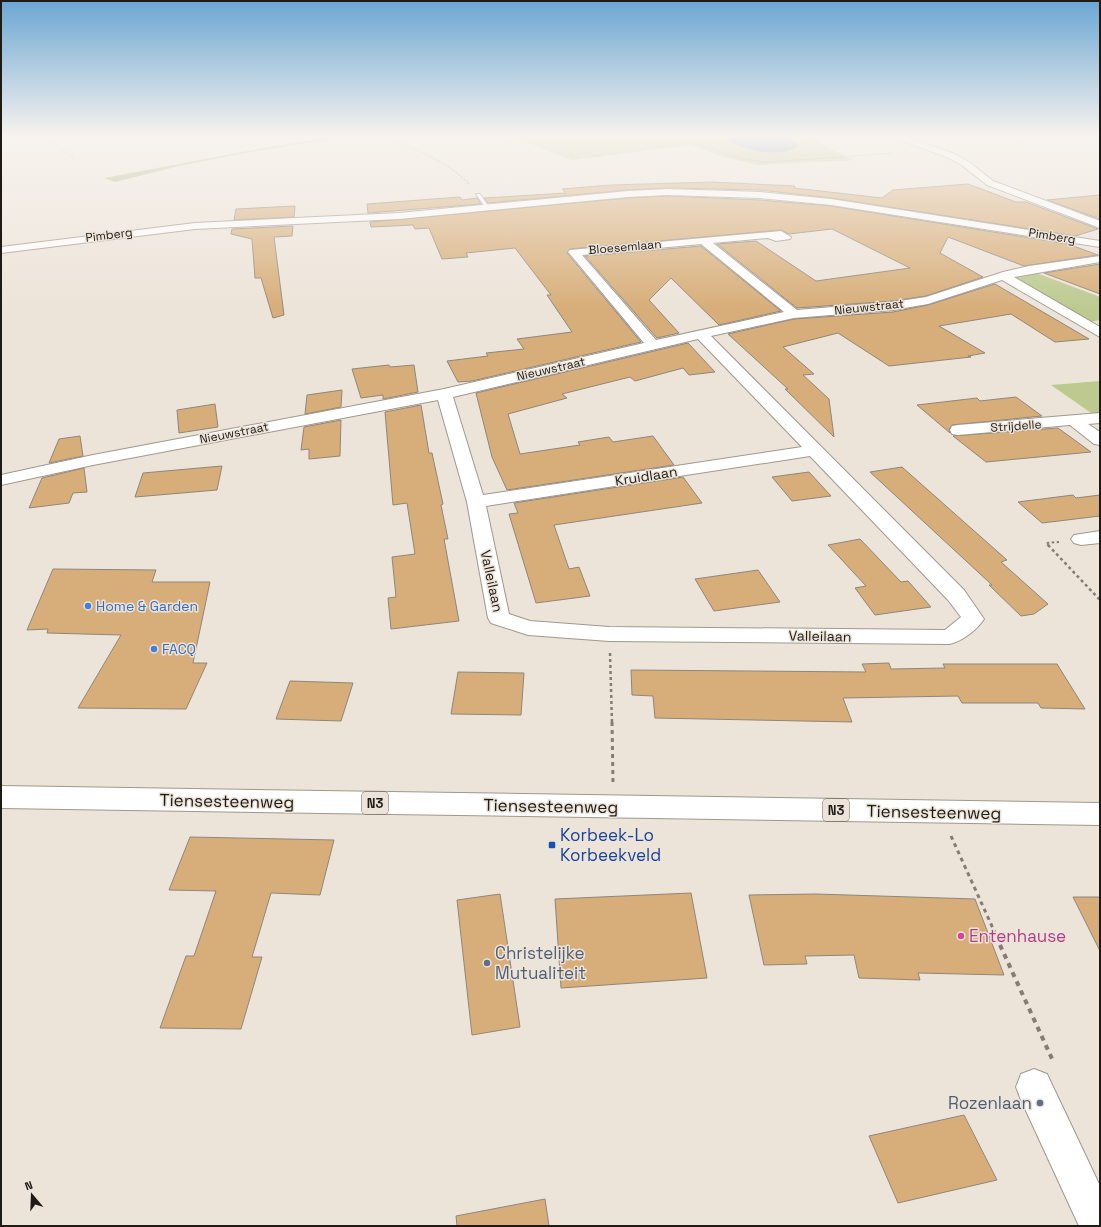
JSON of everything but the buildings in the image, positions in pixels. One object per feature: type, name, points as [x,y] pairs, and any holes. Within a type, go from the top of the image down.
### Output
[{"type":"street","name":"Pimberg","points":[[1,250],[105,235],[195,226],[399,216],[489,209],[635,194]]},
{"type":"street","name":"Pimberg","points":[[756,194],[831,202],[1100,244]]},
{"type":"street","points":[[1019,194],[1100,225]]},
{"type":"street","name":"Bloesemlaan","points":[[653,345],[574,252],[703,240],[781,234],[786,237],[776,238],[769,235]]},
{"type":"street","points":[[703,240],[794,314]]},
{"type":"street","name":"Nieuwstraat","points":[[1,480],[93,460],[444,394],[701,334],[794,314],[893,306],[928,300],[1003,276],[1034,269],[1100,259]]},
{"type":"street","points":[[1003,276],[1100,333]]},
{"type":"street","name":"Valleilaan","points":[[444,394],[476,502],[499,618],[528,628],[609,634],[950,637],[973,619],[956,595],[701,334]]},
{"type":"street","name":"Strijdelle","points":[[958,430],[1100,418]]},
{"type":"street","points":[[1074,421],[1100,440]]},
{"type":"street","name":"Kruidlaan","points":[[476,502],[816,450]]},
{"type":"street","name":"Tiensesteenweg","points":[[1,797],[1100,814]]},
{"type":"street","points":[[1034,1087],[1085,1198],[1100,1225]]},
{"type":"lane","points":[[478,195],[489,209]]},
{"type":"path","points":[[1091,538],[1046,543],[1100,600]]},
{"type":"path","points":[[609,634],[613,807]]},
{"type":"path","points":[[940,812],[1053,1063],[1034,1087]]},
{"type":"green space","points":[[1034,272],[1100,297],[1100,320],[1091,322],[1014,276]]},
{"type":"green space","points":[[1100,381],[1100,414],[1094,415],[1051,385]]},
{"type":"place","name":"Home & Garden","points":[[88,606]]},
{"type":"place","name":"FACQ","points":[[154,649]]},
{"type":"place","name":"Korbeek-Lo Korbeekveld","points":[[552,845]]},
{"type":"place","name":"Entenhause","points":[[961,936]]},
{"type":"place","name":"Christelijke Mutualiteit","points":[[487,963]]},
{"type":"place","name":"Rozenlaan","points":[[1040,1103]]}]
